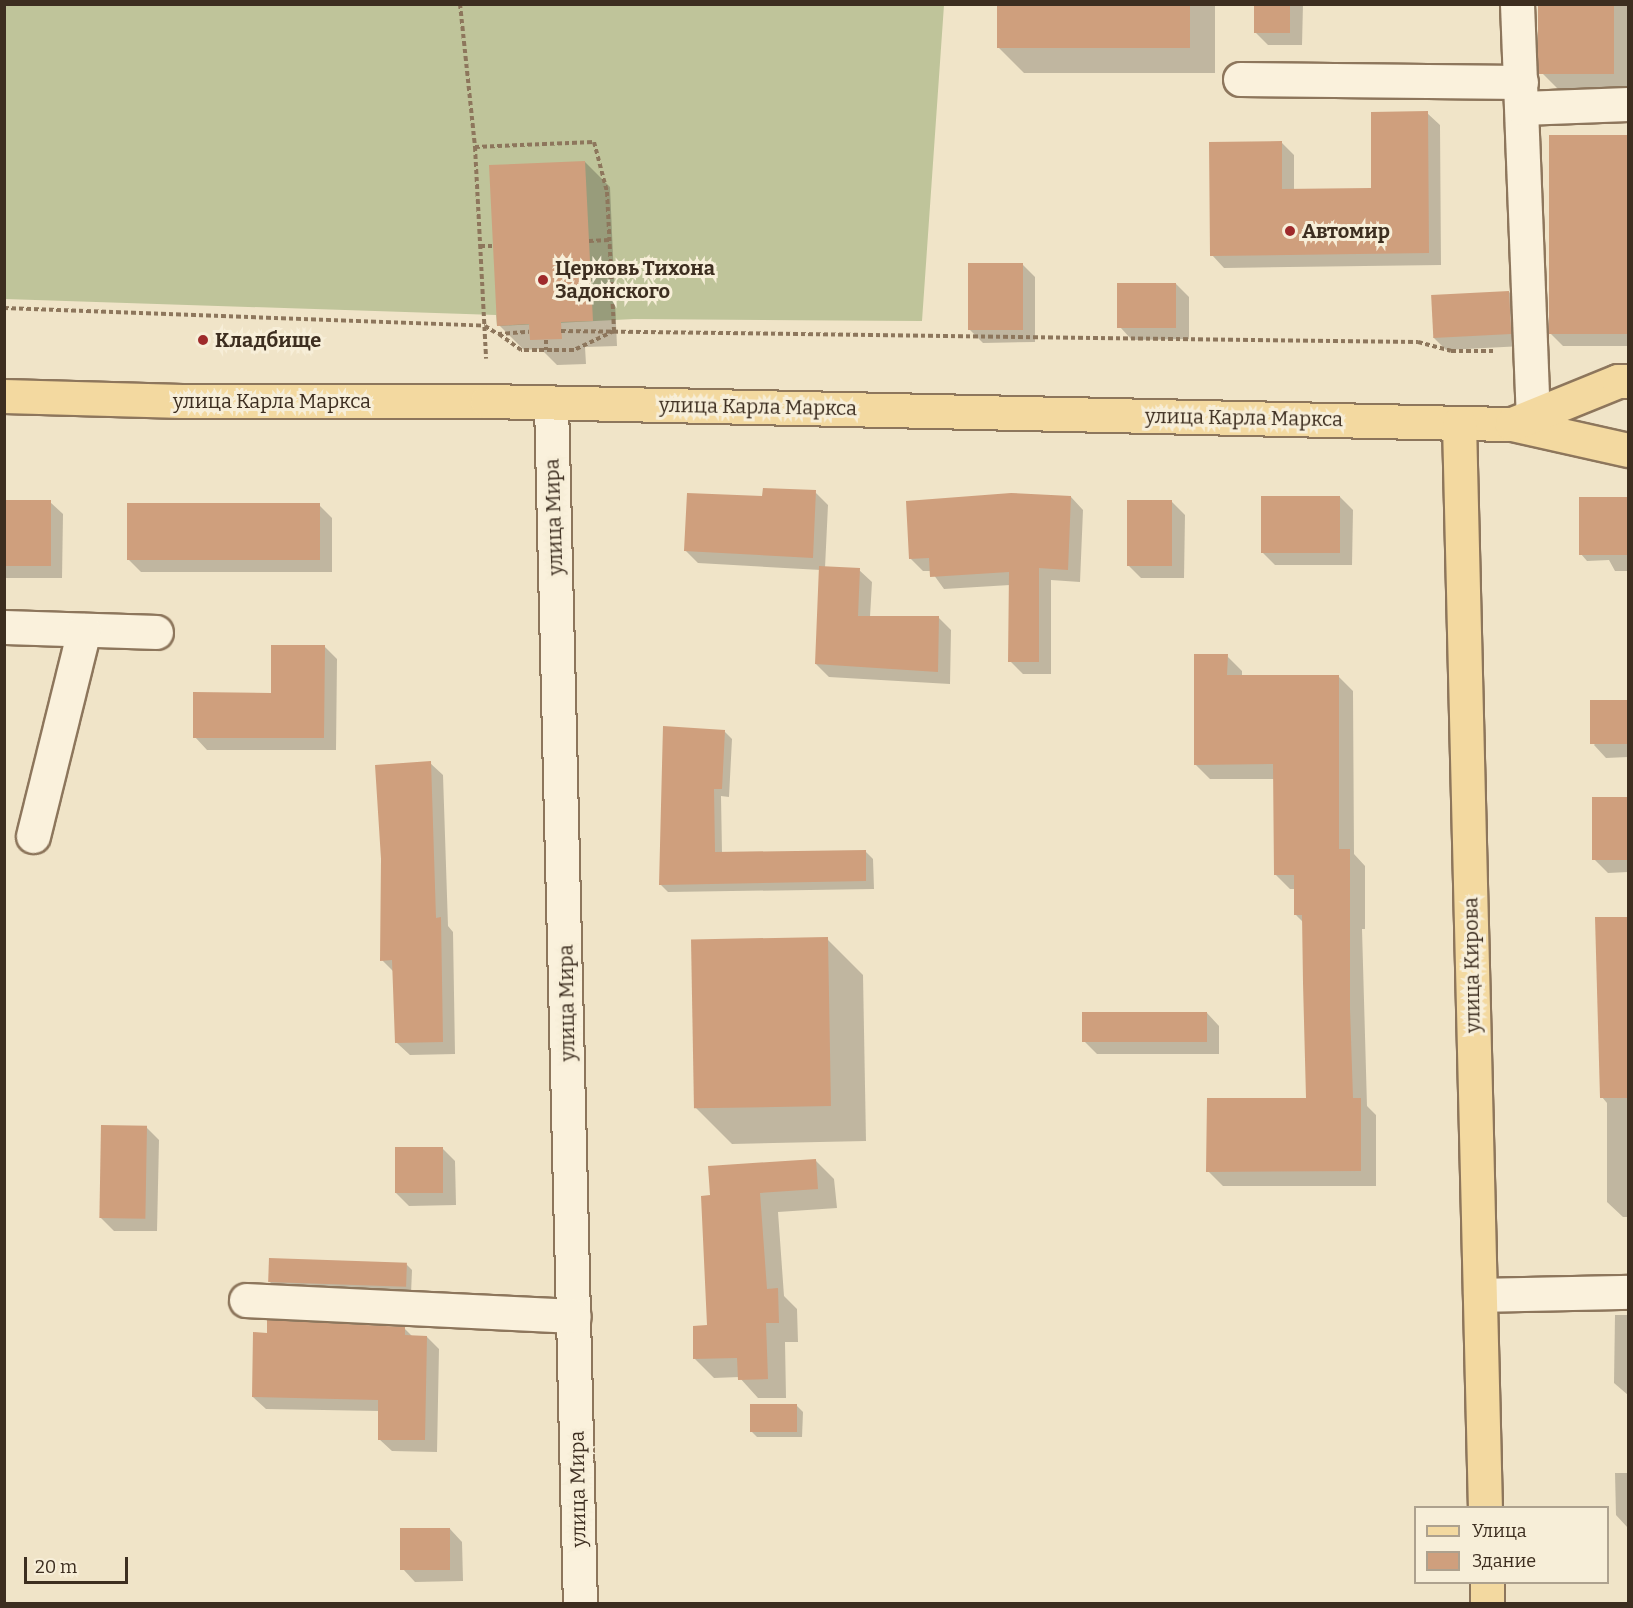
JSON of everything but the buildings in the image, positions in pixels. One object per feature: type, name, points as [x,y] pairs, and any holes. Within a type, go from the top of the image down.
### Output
[{"type":"main road","name":"улица Карла Маркса","points":[[4,396],[551,403],[1459,423],[1522,419],[1618,381],[1629,381]]},
{"type":"main road","name":"улица Карла Маркса","points":[[1522,419],[1629,450]]},
{"type":"main road","name":"улица Кирова","points":[[1459,423],[1485,1506]]},
{"type":"main road","points":[[1487,1584],[1487,1604]]},
{"type":"street","points":[[1517,4],[1522,95],[1522,419]]},
{"type":"street","points":[[1240,79],[1522,95],[1629,104]]},
{"type":"street","name":"улица Мира","points":[[551,403],[580,1604]]},
{"type":"street","points":[[4,627],[156,632]]},
{"type":"street","points":[[33,836],[84,630]]},
{"type":"street","points":[[1479,1295],[1629,1292]]},
{"type":"street","points":[[246,1300],[574,1316]]},
{"type":"path","points":[[460,4],[475,147],[486,359]]},
{"type":"path","points":[[475,147],[594,142],[607,192],[614,331]]},
{"type":"path","points":[[589,241],[609,240]]},
{"type":"path","points":[[480,246],[493,246]]},
{"type":"path","points":[[4,308],[485,326],[520,350],[574,350],[614,331]]},
{"type":"path","points":[[561,331],[1418,342],[1451,351],[1504,351]]},
{"type":"path","points":[[498,334],[530,332]]},
{"type":"path","points":[[546,340],[546,350]]},
{"type":"green space","points":[[5,5],[944,5],[922,321],[634,319],[497,326],[496,315],[5,299]]},
{"type":"place","name":"Автомир","points":[[1290,231]]},
{"type":"place","name":"Церковь Тихона Задонского","points":[[543,280]]},
{"type":"place","name":"Кладбище","points":[[203,340]]}]
